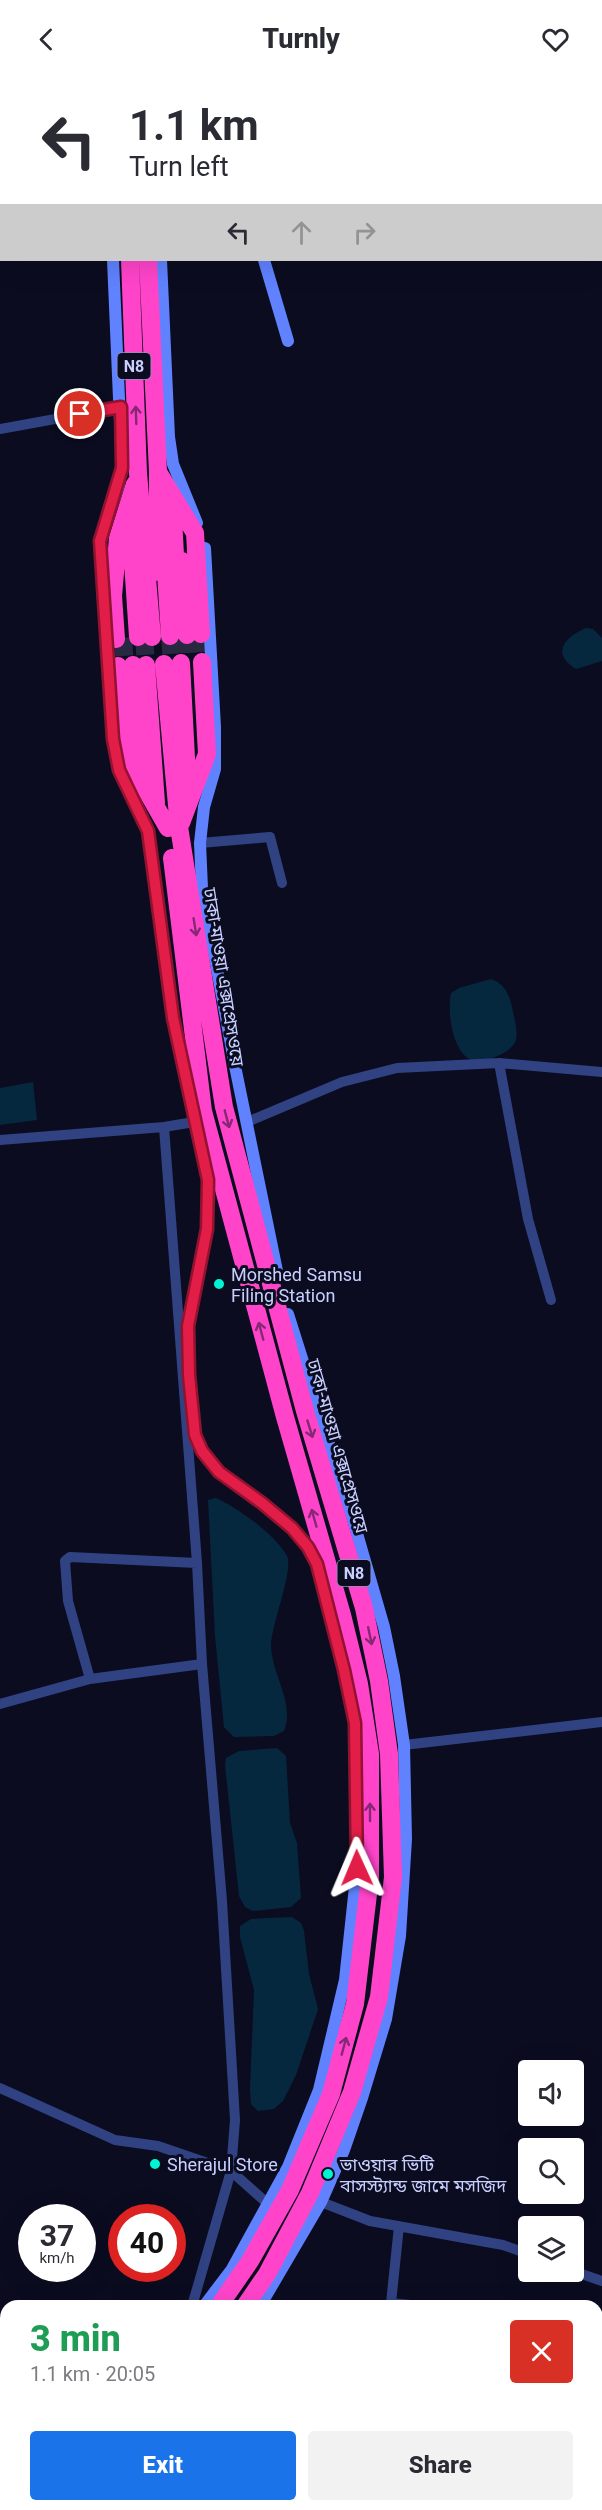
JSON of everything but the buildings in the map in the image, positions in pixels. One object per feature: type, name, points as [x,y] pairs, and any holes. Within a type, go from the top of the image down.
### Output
[{"type":"highway","name":"N8","points":[[130,261],[138,473],[158,636]]},
{"type":"highway","name":"N8","points":[[148,261],[172,495],[158,636]]},
{"type":"highway","name":"N8","points":[[138,473],[118,538],[113,596],[158,636]]},
{"type":"highway","name":"N8","points":[[158,636],[157,563],[172,495]]},
{"type":"highway","name":"N8","points":[[158,636],[172,495]]},
{"type":"highway","name":"N8","points":[[129,505],[158,636]]},
{"type":"highway","name":"N8","points":[[129,505],[158,636]]},
{"type":"highway","name":"ঢাকা-মাওয়া এক্সপ্রেসওয়ে","points":[[160,664],[135,770],[153,801],[180,818]]},
{"type":"highway","name":"ঢাকা-মাওয়া এক্সপ্রেসওয়ে","points":[[160,664],[198,776],[180,818]]},
{"type":"highway","name":"ঢাকা-মাওয়া এক্সপ্রেসওয়ে","points":[[153,801],[160,664]]},
{"type":"highway","name":"ঢাকা-মাওয়া এক্সপ্রেসওয়ে","points":[[160,664],[180,818],[224,1107],[305,1411],[364,1608],[380,1681],[389,1754],[393,1877],[379,1996],[352,2092],[310,2193],[267,2274],[249,2300]]},
{"type":"highway","name":"ঢাকা-মাওয়া এক্সপ্রেসওয়ে","points":[[160,664],[180,818],[203,1111],[285,1417],[342,1615],[358,1684],[370,1754],[370,1877],[355,2004],[331,2094],[290,2190],[250,2261],[223,2300]]},
{"type":"street","points":[[113,261],[122,468],[100,541],[113,739],[119,770],[148,831],[173,1018],[194,1122],[203,1150],[209,1201],[207,1229],[188,1326],[189,1375],[195,1435],[202,1451],[219,1472],[292,1528],[308,1547],[320,1575],[355,1723],[357,1868],[345,1980],[319,2090],[288,2167],[232,2269],[209,2300]]},
{"type":"street","points":[[161,261],[169,437],[173,464],[204,546],[208,587],[215,769],[204,807],[200,843],[202,888],[274,1259],[291,1323],[384,1627],[404,1745],[406,1839],[401,1925],[386,2019],[345,2150],[321,2202],[264,2300]]},
{"type":"street","points":[[264,261],[288,341]]},
{"type":"street","points":[[0,429],[121,407]]},
{"type":"street","points":[[200,843],[270,837],[282,883]]},
{"type":"street","points":[[247,1122],[342,1082],[397,1068],[499,1063],[602,1072]]},
{"type":"street","points":[[499,1063],[528,1219],[551,1300]]},
{"type":"street","points":[[0,1140],[164,1127],[194,1122]]},
{"type":"street","points":[[164,1127],[197,1563],[202,1664],[222,1901],[236,2120],[231,2171],[194,2300]]},
{"type":"street","points":[[90,1679],[68,1601],[67,1558],[197,1563]]},
{"type":"street","points":[[0,1704],[90,1679],[202,1664]]},
{"type":"street","points":[[404,1745],[602,1722]]},
{"type":"street","points":[[0,2088],[115,2140],[158,2146],[231,2171],[267,2203]]},
{"type":"street","points":[[321,2202],[370,2221],[503,2245],[518,2250]]},
{"type":"street","points":[[391,2300],[399,2226]]},
{"type":"street","points":[[584,2275],[602,2281]]},
{"type":"water","points":[[586,628],[593,629],[602,638],[602,661],[576,669],[564,657],[563,646],[572,636]]},
{"type":"water","points":[[491,979],[506,990],[516,1024],[516,1040],[502,1054],[487,1060],[473,1060],[463,1053],[455,1038],[450,1018],[451,993],[459,988]]},
{"type":"water","points":[[33,1082],[37,1120],[0,1125],[0,1088]]},
{"type":"water","points":[[216,1498],[256,1523],[274,1539],[287,1556],[285,1585],[271,1646],[272,1657],[285,1699],[287,1720],[284,1731],[274,1736],[234,1737],[224,1727],[215,1636],[208,1500]]},
{"type":"water","points":[[277,1748],[286,1756],[290,1823],[297,1843],[301,1898],[291,1907],[253,1911],[245,1907],[239,1896],[226,1758],[239,1751]]},
{"type":"water","points":[[292,1917],[301,1923],[304,1931],[309,1974],[318,2009],[296,2075],[283,2101],[274,2109],[258,2111],[251,2104],[250,2089],[254,1990],[240,1937],[240,1926],[251,1919]]},
{"type":"tunnel","points":[[201,634],[202,662]]},
{"type":"tunnel","points":[[187,635],[188,662]]},
{"type":"tunnel","points":[[170,636],[172,663]]},
{"type":"tunnel","points":[[144,637],[146,665]]},
{"type":"tunnel","points":[[123,638],[125,666]]},
{"type":"place","name":"Morshed Samsu Filing Station","points":[[219,1284]]},
{"type":"place","name":"Sherajul Store","points":[[155,2164]]},
{"type":"place","name":"ভাওয়ার ভিটি বাসস্ট্যান্ড জামে মসজিদ","points":[[328,2174]]},
{"type":"route","points":[[80,414],[121,407],[122,468],[100,541],[113,739],[119,770],[148,831],[152,847],[173,1018],[208,1180],[207,1229],[188,1326],[189,1375],[195,1435],[202,1451],[219,1472],[292,1528],[308,1547],[317,1564],[355,1723],[357,1868]]}]
